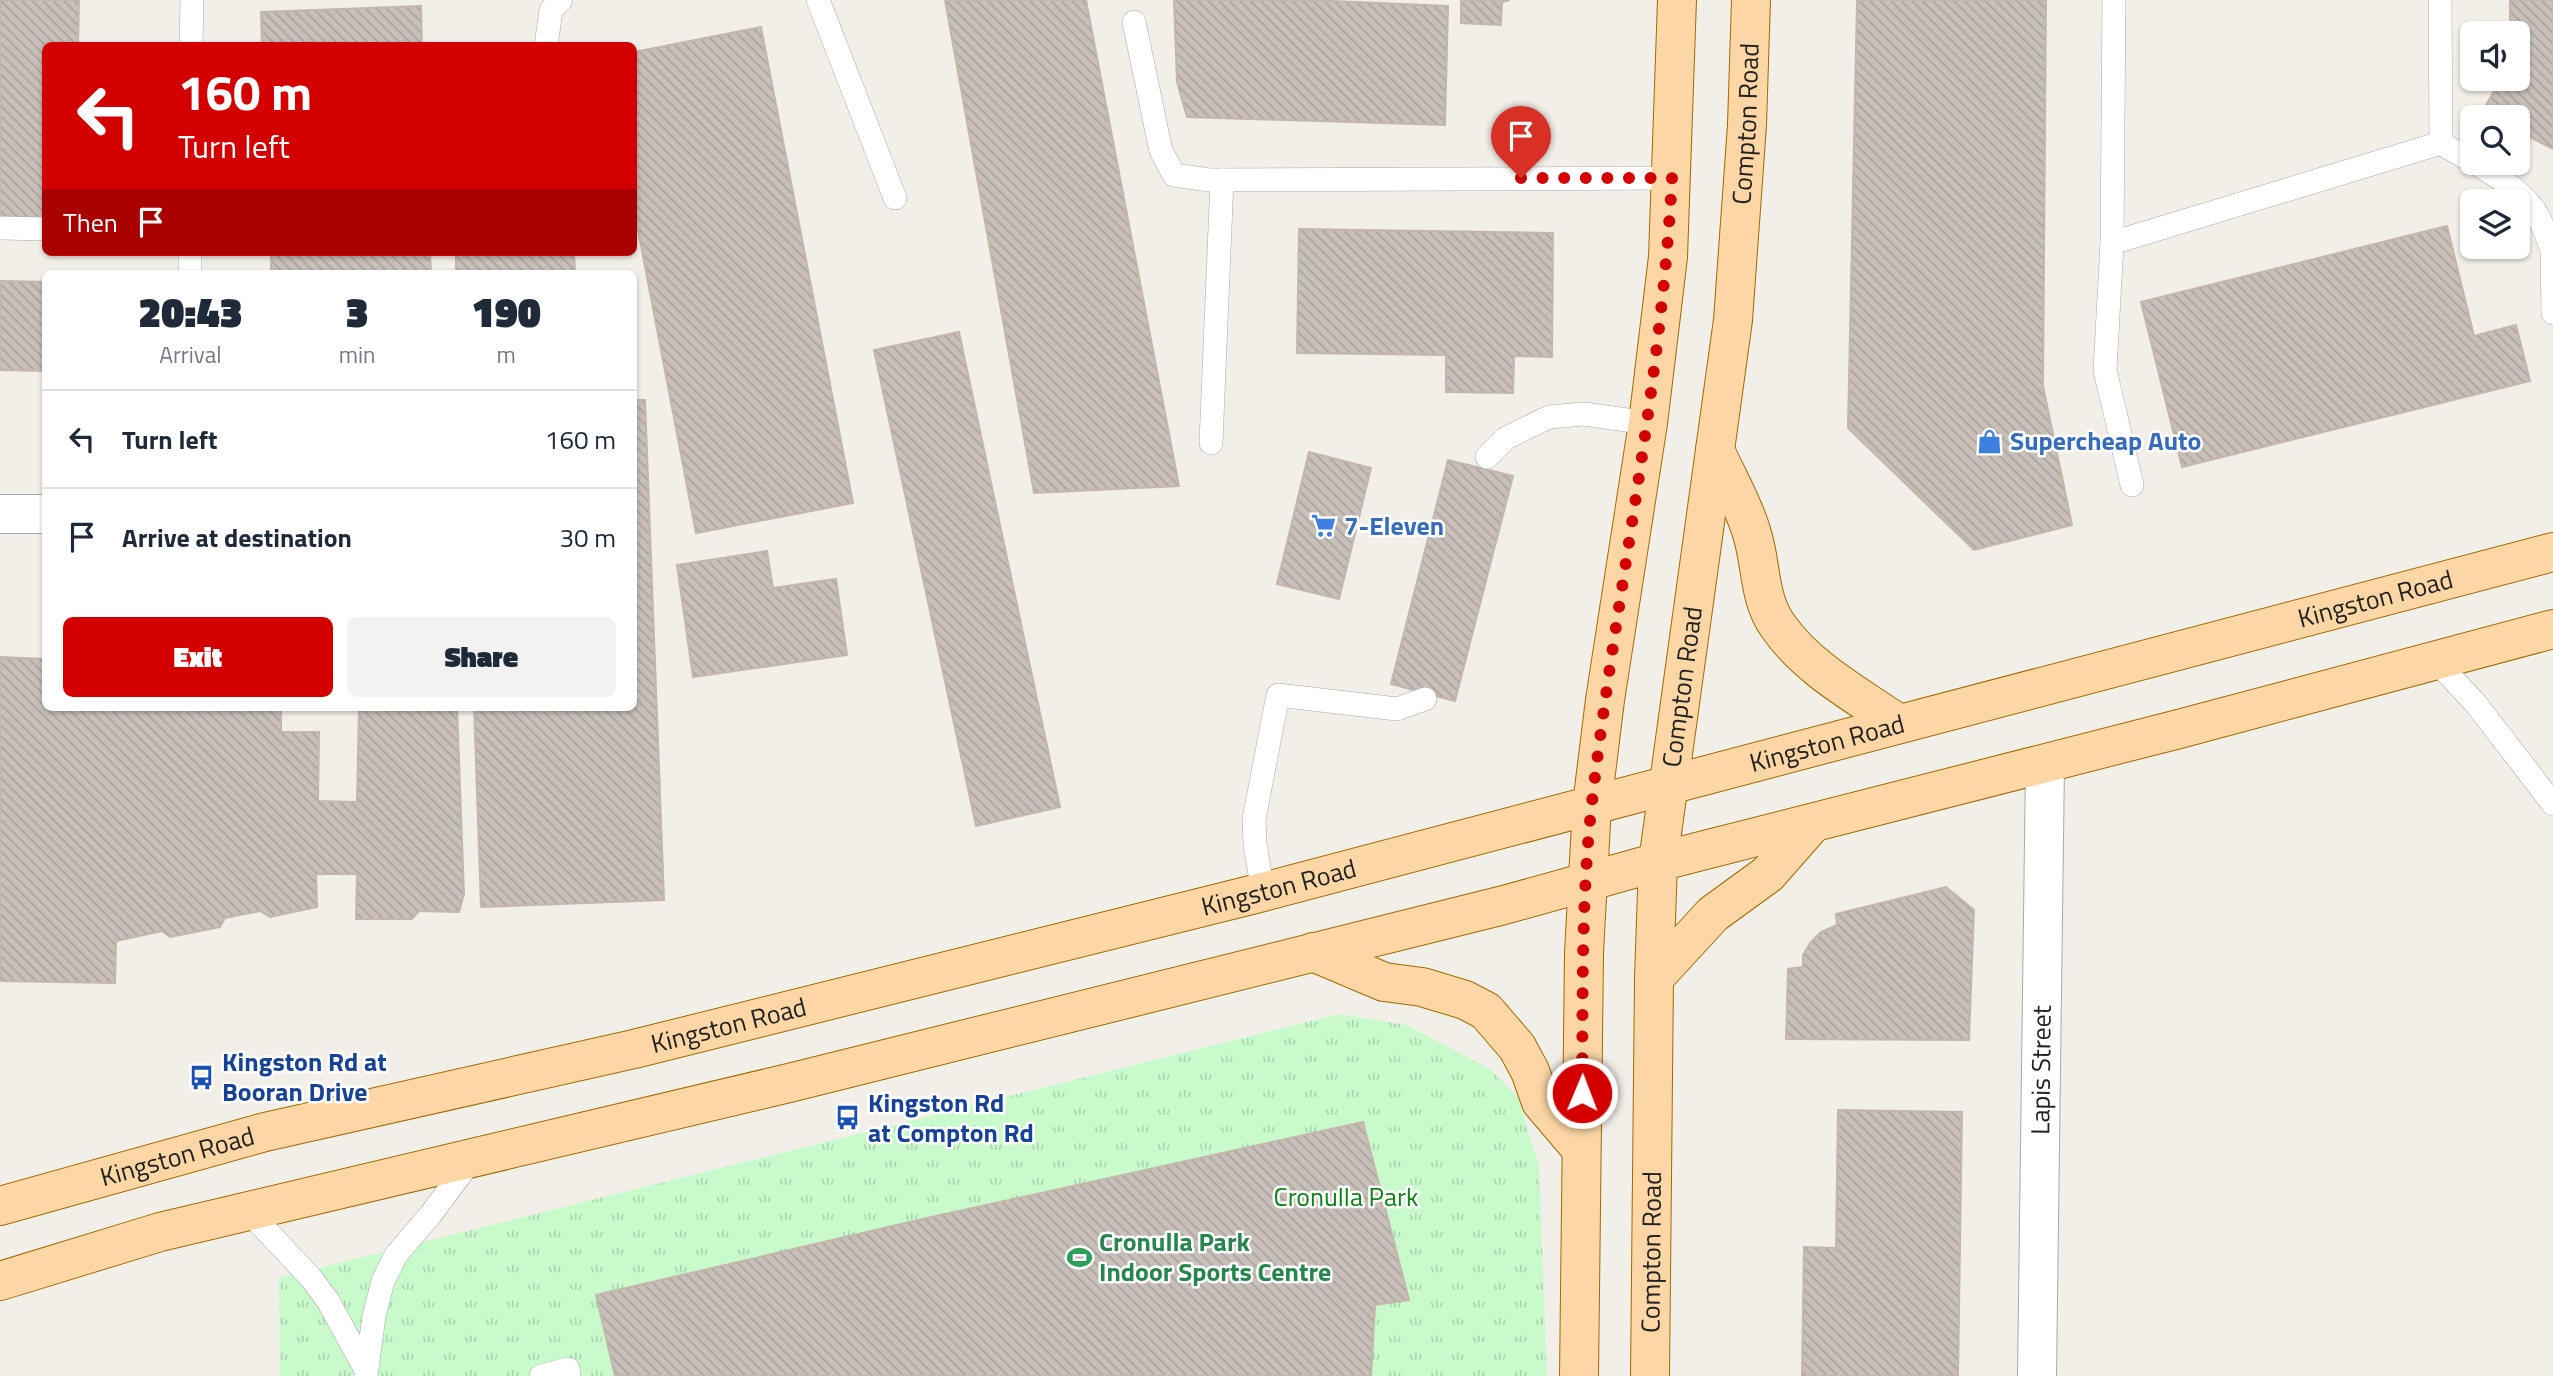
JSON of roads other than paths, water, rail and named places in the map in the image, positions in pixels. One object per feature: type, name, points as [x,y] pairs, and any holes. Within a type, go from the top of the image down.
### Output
[{"type":"main road","points":[[1579,1376],[1587,881],[1592,805],[1605,699],[1648,423],[1668,257],[1677,0]]},
{"type":"main road","name":"Compton Road","points":[[1650,1376],[1654,978],[1658,862],[1733,320],[1747,125],[1751,0]]},
{"type":"main road","points":[[1715,450],[1752,534],[1761,588],[1777,625],[1812,664],[1899,724]]},
{"type":"main road","name":"Kingston Road","points":[[0,1206],[265,1132],[634,1049],[1263,892],[2553,552]]},
{"type":"main road","points":[[0,1281],[160,1232],[789,1083],[1504,905],[1658,862],[2045,764],[2553,629]]},
{"type":"main road","points":[[1654,978],[1713,914],[1768,874],[1812,824]]},
{"type":"main road","points":[[1313,952],[1384,982],[1422,987],[1465,1000],[1486,1011],[1517,1047],[1530,1071],[1541,1102],[1581,1149]]},
{"type":"street","points":[[0,514],[42,514]]},
{"type":"street","name":"Lapis Street","points":[[2037,1376],[2045,764]]},
{"type":"lane","points":[[191,42],[192,0]]},
{"type":"lane","points":[[547,42],[551,10],[561,0]]},
{"type":"lane","points":[[818,0],[895,198]]},
{"type":"lane","points":[[2114,0],[2112,243],[2105,370],[2132,485]]},
{"type":"lane","points":[[2440,0],[2441,144]]},
{"type":"lane","points":[[1134,22],[1161,151],[1174,175],[1222,180],[1672,178]]},
{"type":"lane","points":[[2112,243],[2441,144],[2524,198],[2537,214],[2553,251],[2553,313]]},
{"type":"lane","points":[[1211,443],[1222,180]]},
{"type":"lane","points":[[0,228],[42,229]]},
{"type":"lane","points":[[1487,457],[1506,438],[1549,417],[1584,414],[1648,423]]},
{"type":"lane","points":[[2436,661],[2476,704],[2553,804]]},
{"type":"lane","points":[[1263,892],[1255,845],[1255,812],[1278,695],[1397,709],[1424,699]]},
{"type":"lane","points":[[366,1373],[374,1316],[388,1272],[404,1245],[431,1214],[473,1157]]},
{"type":"lane","points":[[247,1210],[311,1278],[328,1301],[366,1373]]},
{"type":"lane","points":[[541,1376],[568,1369],[569,1376]]},
{"type":"place","name":"Supercheap Auto","points":[[1990,441]]},
{"type":"place","name":"7-Eleven","points":[[1324,526]]},
{"type":"place","name":"Kingston Rd at Booran Drive","points":[[202,1077]]},
{"type":"place","name":"Kingston Rd at Compton Rd","points":[[848,1118]]},
{"type":"place","name":"Cronulla Park Indoor Sports Centre","points":[[1079,1257]]},
{"type":"park label","name":"Cronulla Park","points":[[1346,1197]]}]
